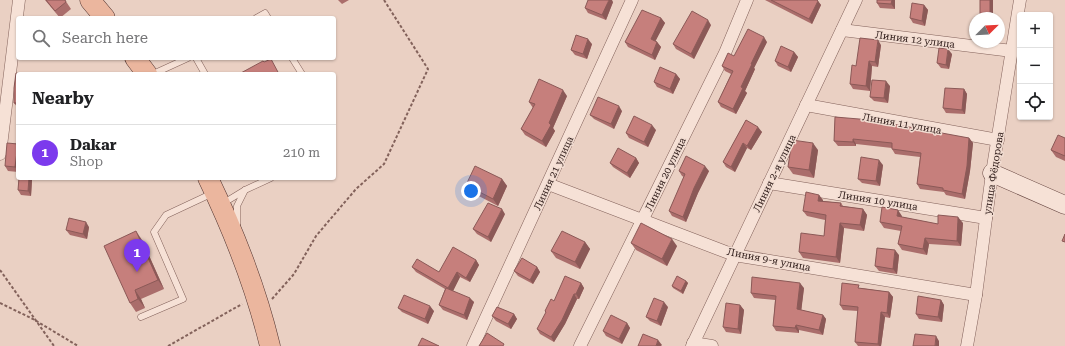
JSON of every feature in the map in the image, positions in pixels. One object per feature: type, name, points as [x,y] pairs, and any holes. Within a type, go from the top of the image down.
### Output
[{"type":"main road","points":[[90,0],[103,16]]},
{"type":"main road","points":[[136,60],[146,72]]},
{"type":"main road","points":[[214,192],[270,346]]},
{"type":"street","points":[[16,16],[18,0]]},
{"type":"street","name":"Линия 21 улица","points":[[474,346],[632,0]]},
{"type":"street","name":"Линия 20 улица","points":[[580,346],[725,53],[747,0]]},
{"type":"street","name":"Линия 2-я улица","points":[[692,345],[856,0]]},
{"type":"street","name":"улица Фёдорова","points":[[967,346],[976,295],[992,173],[1020,0]]},
{"type":"street","points":[[0,154],[16,17]]},
{"type":"street","name":"Линия 12 улица","points":[[842,30],[1012,51]]},
{"type":"street","name":"Линия 11 улица","points":[[806,105],[998,140]]},
{"type":"street","points":[[992,173],[1065,206]]},
{"type":"street","name":"Линия 10 улица","points":[[769,183],[986,218]]},
{"type":"street","name":"Линия 9-я улица","points":[[548,184],[734,255],[976,295]]},
{"type":"street","points":[[692,345],[712,346]]},
{"type":"lane","points":[[259,16],[265,12],[267,16]]},
{"type":"lane","points":[[157,72],[184,60]]},
{"type":"lane","points":[[197,60],[204,72]]},
{"type":"lane","points":[[293,60],[301,72]]},
{"type":"lane","points":[[141,317],[183,299],[154,232],[166,215],[214,192],[245,190],[265,180]]},
{"type":"lane","points":[[245,190],[237,206],[236,222],[247,259],[254,299]]},
{"type":"path","points":[[168,346],[254,299],[294,274],[316,236],[356,189],[384,164],[428,69],[384,0]]},
{"type":"path","points":[[0,270],[54,346]]},
{"type":"path","points":[[0,303],[36,320],[78,346]]},
{"type":"building","points":[[46,0],[65,0],[66,2],[55,11]]},
{"type":"building","points":[[588,0],[609,0],[602,15],[585,8]]},
{"type":"building","points":[[771,0],[817,0],[818,1],[809,19]]},
{"type":"building","points":[[877,0],[892,0],[891,4],[877,3]]},
{"type":"building","points":[[980,0],[990,0],[990,12],[980,12]]},
{"type":"building","points":[[912,3],[924,5],[922,21],[910,18]]},
{"type":"building","points":[[642,10],[661,18],[651,39],[657,42],[652,55],[625,42]]},
{"type":"building","points":[[692,11],[708,20],[691,54],[673,44]]},
{"type":"building","points":[[748,29],[764,37],[741,87],[743,88],[733,109],[718,102],[733,71],[722,66],[728,53],[734,56]]},
{"type":"building","points":[[576,35],[588,39],[583,54],[571,50]]},
{"type":"building","points":[[860,38],[878,40],[875,62],[869,61],[866,86],[850,84],[852,65],[856,66]]},
{"type":"building","points":[[781,46],[794,52],[788,67],[775,61]]},
{"type":"building","points":[[939,48],[948,49],[946,65],[937,63]]},
{"type":"building","points":[[272,60],[278,72],[243,72],[263,61]]},
{"type":"building","points":[[660,67],[676,74],[670,89],[654,82]]},
{"type":"building","points":[[16,73],[16,103],[14,103]]},
{"type":"building","points":[[539,79],[563,90],[549,123],[551,125],[542,141],[521,129],[535,104],[529,102]]},
{"type":"building","points":[[872,80],[886,81],[884,98],[870,97]]},
{"type":"building","points":[[945,88],[964,89],[962,110],[943,108]]},
{"type":"building","points":[[598,97],[619,106],[611,124],[590,115]]},
{"type":"building","points":[[634,116],[652,125],[644,142],[626,133]]},
{"type":"building","points":[[835,117],[871,120],[969,138],[967,166],[962,194],[943,190],[943,188],[917,184],[921,153],[892,149],[892,143],[853,139],[853,142],[834,141]]},
{"type":"building","points":[[746,120],[758,127],[747,146],[743,143],[731,167],[723,162]]},
{"type":"building","points":[[1058,135],[1065,138],[1065,156],[1051,150]]},
{"type":"building","points":[[792,140],[813,143],[809,170],[788,167]]},
{"type":"building","points":[[7,143],[16,144],[15,167],[5,166]]},
{"type":"building","points":[[618,148],[636,158],[627,173],[610,163]]},
{"type":"building","points":[[686,156],[705,166],[694,188],[683,217],[669,211],[685,174],[679,171]]},
{"type":"building","points":[[861,157],[879,160],[876,181],[858,179]]},
{"type":"building","points":[[475,166],[502,179],[493,199],[466,185]]},
{"type":"building","points":[[19,180],[29,180],[28,191],[18,190]]},
{"type":"building","points":[[806,192],[819,195],[818,201],[841,203],[840,206],[863,209],[860,225],[840,223],[836,257],[799,252],[801,233],[824,236],[826,215],[803,211]]},
{"type":"building","points":[[488,203],[502,209],[488,237],[473,229]]},
{"type":"building","points":[[882,207],[898,210],[897,216],[938,224],[938,215],[958,217],[957,241],[925,238],[923,249],[898,244],[902,226],[880,222]]},
{"type":"building","points":[[69,218],[86,222],[83,234],[66,230]]},
{"type":"building","points":[[641,223],[672,239],[662,259],[631,243]]},
{"type":"building","points":[[136,231],[158,280],[135,290],[138,299],[130,303],[104,246]]},
{"type":"building","points":[[562,231],[585,242],[575,262],[551,251]]},
{"type":"building","points":[[1065,234],[1065,242],[1062,241]]},
{"type":"building","points":[[453,247],[476,260],[466,278],[457,272],[448,288],[412,267],[417,259],[439,272]]},
{"type":"building","points":[[877,248],[895,250],[893,269],[875,266]]},
{"type":"building","points":[[522,258],[537,267],[530,280],[514,271]]},
{"type":"building","points":[[565,276],[581,283],[576,294],[574,294],[562,320],[551,337],[537,329],[551,299],[554,301]]},
{"type":"building","points":[[677,276],[686,281],[681,291],[672,286]]},
{"type":"building","points":[[752,277],[800,283],[797,309],[823,315],[819,330],[796,325],[795,328],[773,326],[776,296],[751,293]]},
{"type":"building","points":[[842,283],[859,285],[858,288],[889,292],[887,313],[881,312],[878,344],[855,342],[858,307],[840,305]]},
{"type":"building","points":[[446,288],[470,298],[464,315],[439,305]]},
{"type":"building","points":[[404,295],[430,306],[425,319],[398,308]]},
{"type":"building","points":[[918,296],[941,300],[938,317],[916,314]]},
{"type":"building","points":[[654,298],[664,302],[657,321],[646,317]]},
{"type":"building","points":[[726,303],[740,305],[738,329],[723,327]]},
{"type":"building","points":[[497,307],[514,314],[508,324],[492,316]]},
{"type":"building","points":[[611,315],[627,323],[619,339],[603,331]]},
{"type":"building","points":[[487,333],[504,344],[503,346],[479,346]]},
{"type":"building","points":[[643,334],[658,340],[656,346],[638,346]]},
{"type":"building","points":[[915,334],[936,336],[935,346],[913,346]]},
{"type":"building","points":[[422,338],[439,346],[418,346]]},
{"type":"place","name":"Dakar","points":[[137,272]]}]
